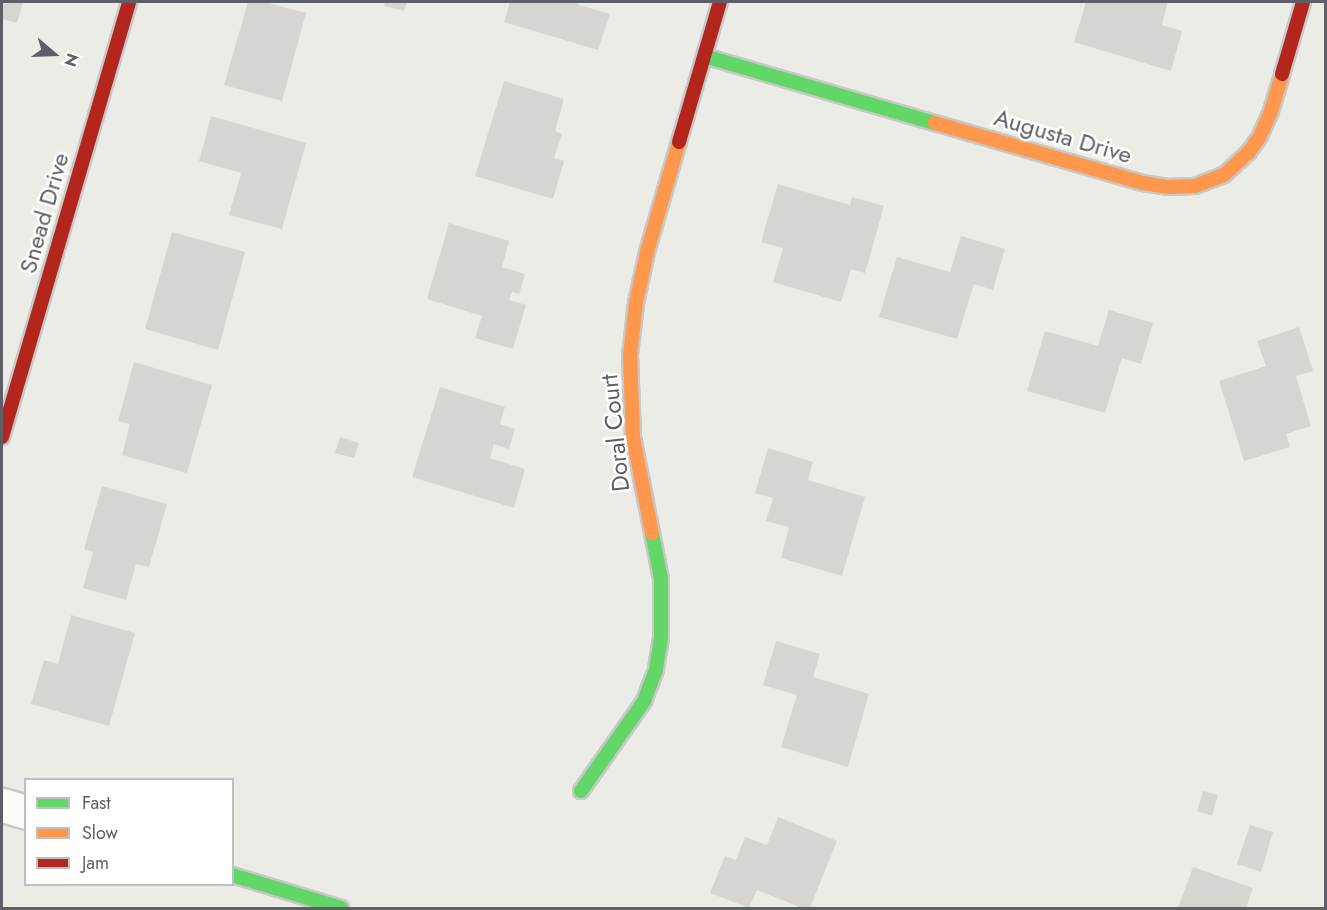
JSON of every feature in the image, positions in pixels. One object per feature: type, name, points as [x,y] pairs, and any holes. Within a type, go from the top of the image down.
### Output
[{"type":"street","name":"Snead Drive","points":[[2,437],[129,2]]},
{"type":"street","name":"Doral Court","points":[[581,791],[644,701],[656,669],[662,637],[661,579],[633,437],[630,355],[636,303],[647,252],[720,2]]},
{"type":"street","name":"Augusta Drive","points":[[704,56],[1143,183],[1169,187],[1195,186],[1224,175],[1249,152],[1260,136],[1271,111],[1303,2]]},
{"type":"street","points":[[2,805],[24,811]]},
{"type":"street","points":[[234,876],[297,902],[341,909]]},
{"type":"building","points":[[2,2],[23,2],[17,23],[2,19]]},
{"type":"building","points":[[248,2],[265,2],[306,13],[282,101],[224,85]]},
{"type":"building","points":[[385,2],[407,2],[404,11],[384,6]]},
{"type":"building","points":[[510,2],[578,2],[577,4],[610,14],[598,50],[504,22]]},
{"type":"building","points":[[1086,2],[1168,2],[1162,25],[1182,31],[1171,71],[1074,42]]},
{"type":"building","points":[[504,81],[564,99],[555,131],[562,134],[554,158],[564,161],[553,199],[475,176]]},
{"type":"building","points":[[211,116],[306,143],[282,229],[229,215],[241,173],[199,161]]},
{"type":"building","points":[[778,184],[850,205],[852,197],[884,206],[865,273],[851,269],[841,302],[773,282],[783,248],[761,242]]},
{"type":"building","points":[[449,223],[509,241],[502,267],[525,274],[519,294],[512,292],[509,300],[526,305],[513,349],[475,338],[482,316],[427,299]]},
{"type":"building","points":[[172,232],[245,252],[218,350],[145,329]]},
{"type":"building","points":[[961,236],[1005,249],[993,290],[974,284],[957,339],[879,317],[897,257],[950,272]]},
{"type":"building","points":[[1109,310],[1153,323],[1141,364],[1122,358],[1105,413],[1027,391],[1045,331],[1098,346]]},
{"type":"building","points":[[1299,327],[1313,371],[1296,376],[1311,426],[1286,434],[1290,447],[1244,461],[1219,381],[1266,366],[1257,341]]},
{"type":"building","points":[[134,362],[212,385],[187,473],[122,455],[130,424],[118,421]]},
{"type":"building","points":[[440,387],[505,407],[500,424],[515,429],[509,449],[494,444],[490,458],[525,469],[514,508],[412,477]]},
{"type":"building","points":[[340,437],[359,443],[354,458],[335,453]]},
{"type":"building","points":[[768,448],[813,462],[808,480],[865,497],[842,576],[781,558],[789,527],[766,521],[773,498],[755,493]]},
{"type":"building","points":[[102,486],[167,504],[149,567],[136,564],[126,600],[83,588],[93,552],[84,549]]},
{"type":"building","points":[[71,615],[135,633],[109,726],[31,704],[44,660],[58,664]]},
{"type":"building","points":[[776,641],[820,654],[813,677],[869,694],[848,767],[781,747],[797,695],[763,685]]},
{"type":"building","points":[[1203,791],[1218,795],[1212,816],[1197,811]]},
{"type":"building","points":[[778,817],[837,841],[810,908],[802,908],[757,890],[749,908],[710,893],[725,856],[736,860],[745,837],[767,845]]},
{"type":"building","points":[[1250,825],[1273,832],[1261,872],[1237,864]]},
{"type":"building","points":[[1193,867],[1253,888],[1246,908],[1178,908]]},
{"type":"traffic: fast","points":[[704,56],[935,123]]},
{"type":"traffic: fast","points":[[581,791],[644,701],[656,669],[661,637],[661,579],[652,533]]},
{"type":"traffic: fast","points":[[234,876],[341,908]]},
{"type":"traffic: slow","points":[[935,123],[1143,183],[1169,187],[1195,186],[1224,175],[1249,152],[1260,136],[1271,111],[1282,74]]},
{"type":"traffic: slow","points":[[652,533],[633,437],[630,355],[636,303],[647,252],[679,142]]},
{"type":"traffic: jam","points":[[2,437],[129,2]]},
{"type":"traffic: jam","points":[[679,142],[720,2]]},
{"type":"traffic: jam","points":[[1282,74],[1303,2]]}]
